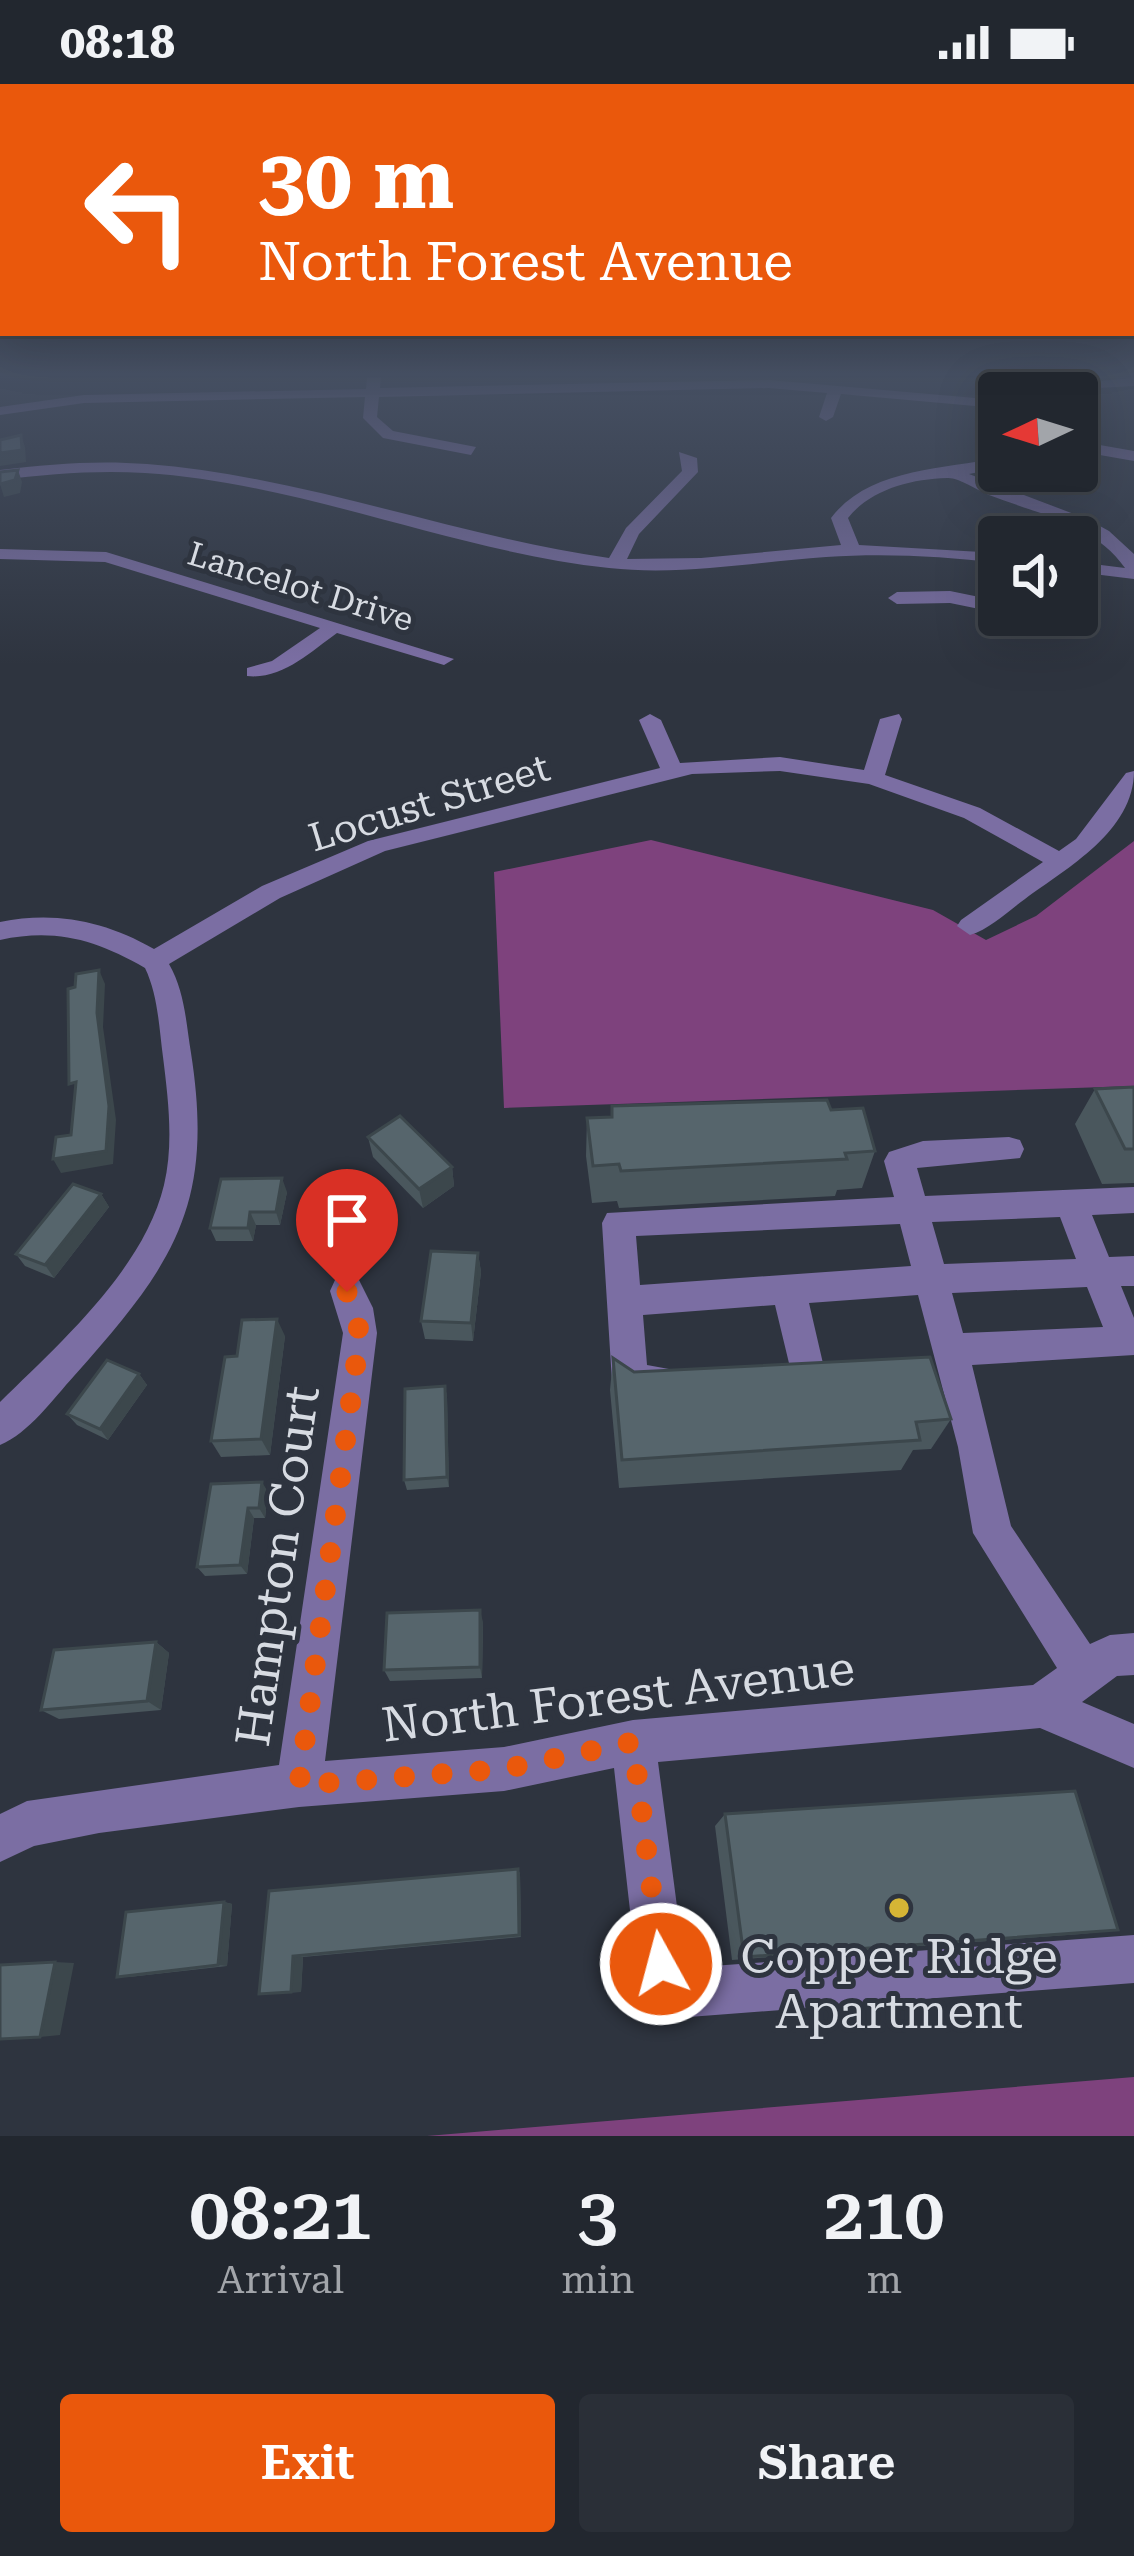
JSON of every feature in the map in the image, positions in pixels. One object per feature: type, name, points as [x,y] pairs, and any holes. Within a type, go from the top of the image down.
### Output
[{"type":"street","points":[[183,473],[542,555],[615,564],[730,564],[852,550],[978,556]]},
{"type":"street","points":[[615,564],[632,532],[689,473]]},
{"type":"street","points":[[852,550],[839,518],[856,496],[880,486],[963,473]]},
{"type":"street","points":[[958,474],[1013,503],[1107,536],[1134,571]]},
{"type":"street","points":[[946,552],[950,597]]},
{"type":"street","name":"Lancelot Drive","points":[[0,554],[106,557],[444,659]]},
{"type":"street","points":[[1098,568],[1134,571]]},
{"type":"street","points":[[897,598],[950,597],[978,603]]},
{"type":"street","points":[[254,673],[279,665],[333,627]]},
{"type":"street","points":[[873,778],[891,719]]},
{"type":"street","points":[[650,720],[672,770]]},
{"type":"street","name":"Locust Street","points":[[154,961],[271,892],[377,846],[672,770],[779,764],[873,778],[972,813],[1063,863]]},
{"type":"street","points":[[970,926],[1063,863],[1104,824],[1134,778]]},
{"type":"street","points":[[0,931],[68,923],[113,936],[154,961],[169,1003],[185,1140],[180,1188],[152,1251],[51,1377],[0,1427]]},
{"type":"street","points":[[1009,1149],[922,1153],[900,1161],[916,1210],[993,1533],[1085,1675]]},
{"type":"street","points":[[696,1378],[630,1382],[618,1223],[1134,1200]]},
{"type":"street","points":[[951,1350],[1130,1349],[1117,1272],[1071,1203]]},
{"type":"street","points":[[625,1300],[1117,1272]]},
{"type":"street","points":[[789,1289],[807,1372]]},
{"type":"street","name":"Hampton Court","points":[[299,1785],[360,1333],[347,1292]]},
{"type":"street","points":[[763,1374],[850,1370]]},
{"type":"street","name":"North Forest Avenue","points":[[1040,1706],[1110,1657],[1134,1654]]},
{"type":"street","name":"North Forest Avenue","points":[[0,1839],[27,1824],[99,1810],[299,1785],[504,1769],[633,1742],[1040,1706],[1134,1746]]},
{"type":"street","points":[[633,1742],[661,1964],[688,1992],[1134,1959]]},
{"type":"shaded area","points":[[651,840],[933,910],[986,940],[1036,916],[1134,841],[1134,1086],[504,1108],[494,872]]},
{"type":"shaded area","points":[[1134,2077],[1134,2136],[427,2136]]},
{"type":"building","points":[[0,473],[17,473],[15,480],[0,484]]},
{"type":"building","points":[[99,970],[97,1013],[109,1106],[106,1151],[53,1159],[56,1137],[71,1135],[76,1082],[69,1084],[68,989],[75,987],[76,974]]},
{"type":"building","points":[[1134,1087],[1134,1149],[1125,1149],[1095,1089]]},
{"type":"building","points":[[827,1100],[831,1110],[863,1108],[875,1151],[845,1153],[847,1159],[621,1171],[619,1164],[593,1166],[587,1118],[612,1117],[612,1106]]},
{"type":"building","points":[[400,1116],[452,1167],[419,1189],[368,1137]]},
{"type":"building","points":[[282,1178],[276,1212],[250,1212],[248,1228],[210,1228],[221,1179]]},
{"type":"building","points":[[73,1184],[101,1194],[45,1265],[16,1254]]},
{"type":"building","points":[[431,1251],[478,1253],[471,1323],[421,1321]]},
{"type":"building","points":[[277,1319],[261,1439],[211,1441],[225,1357],[237,1356],[242,1320]]},
{"type":"building","points":[[930,1357],[951,1419],[916,1422],[920,1440],[622,1460],[613,1358],[634,1372]]},
{"type":"building","points":[[107,1360],[139,1374],[100,1429],[67,1414]]},
{"type":"building","points":[[445,1386],[447,1477],[404,1480],[405,1389]]},
{"type":"building","points":[[262,1482],[259,1508],[248,1508],[240,1565],[197,1567],[211,1484]]},
{"type":"building","points":[[480,1610],[480,1667],[384,1670],[387,1613]]},
{"type":"building","points":[[156,1642],[147,1701],[41,1710],[54,1650]]},
{"type":"building","name":"Copper Ridge Apartment","points":[[1075,1791],[1118,1930],[744,1957],[725,1814]]},
{"type":"building","points":[[518,1869],[519,1935],[293,1956],[291,1992],[259,1994],[269,1891]]},
{"type":"building","points":[[224,1902],[218,1965],[117,1977],[126,1912]]},
{"type":"building","points":[[55,1962],[40,2037],[0,2039],[0,1965]]},
{"type":"place","name":"Copper Ridge Apartment","points":[[899,1908]]},
{"type":"route","points":[[347,1292],[356,1308],[360,1333],[299,1785],[504,1769],[633,1742],[661,1964]]}]
